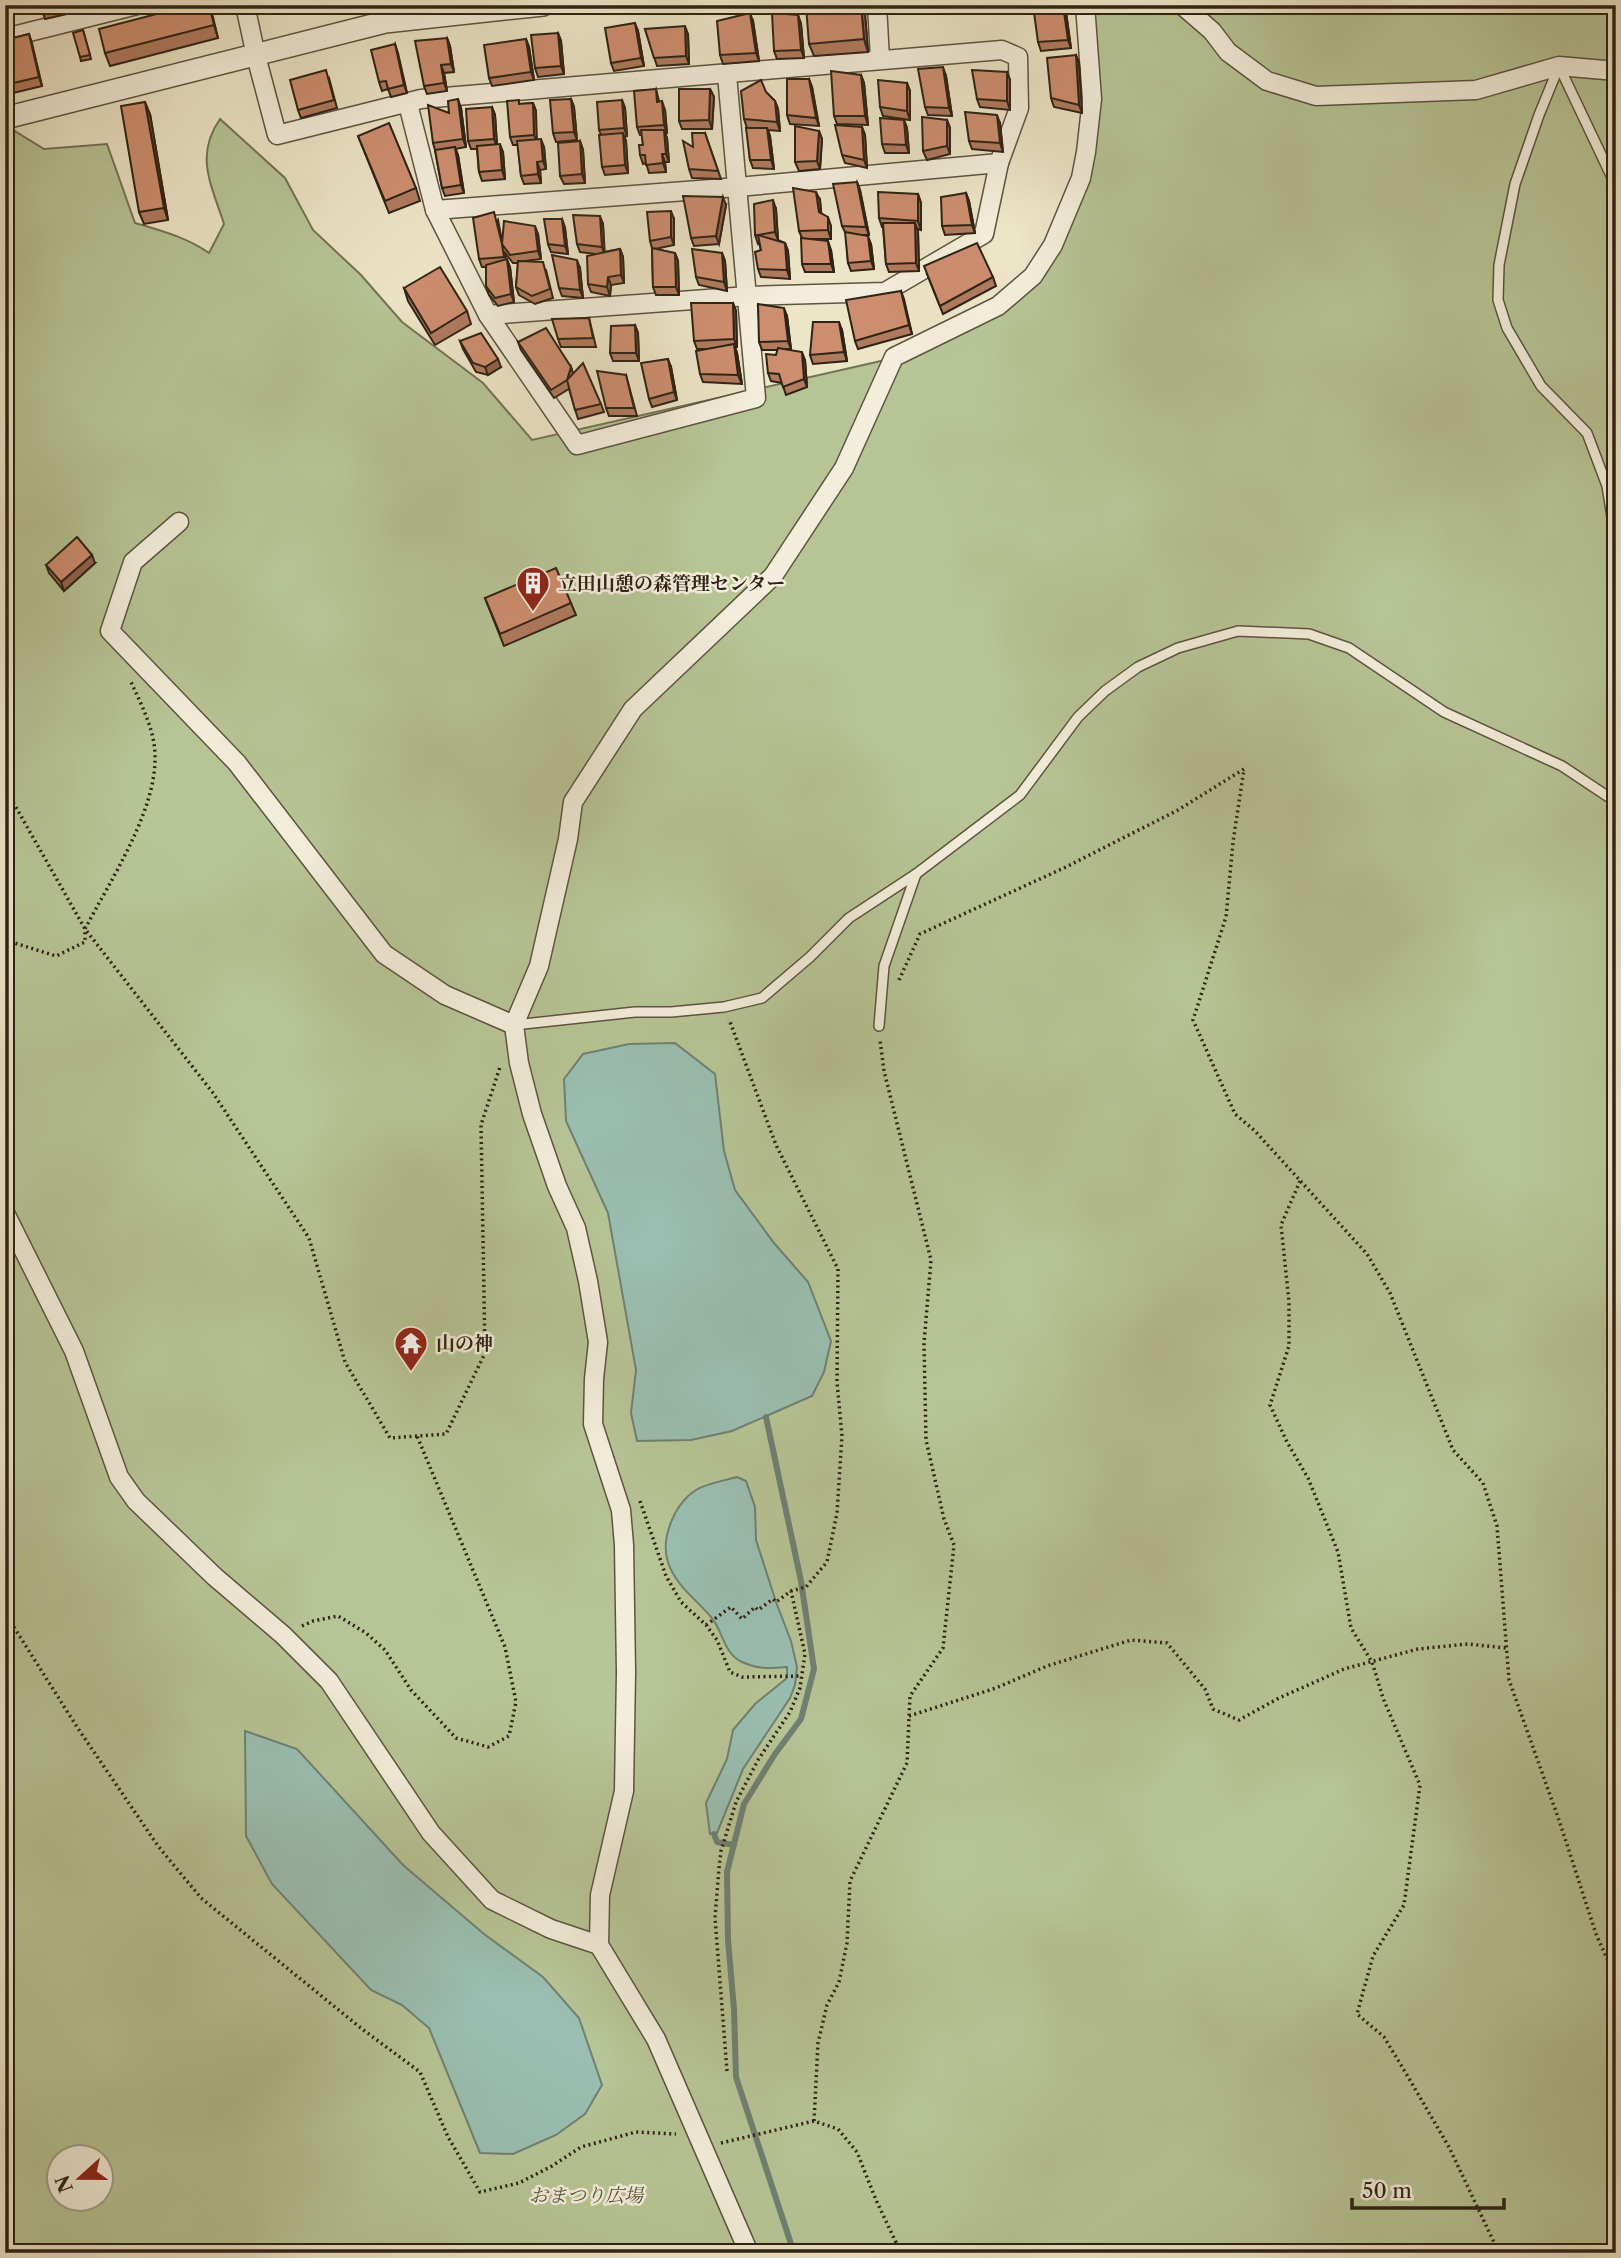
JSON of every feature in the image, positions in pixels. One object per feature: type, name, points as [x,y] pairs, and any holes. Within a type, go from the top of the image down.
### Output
[{"type":"street","points":[[5,38],[137,5]]},
{"type":"street","points":[[245,5],[277,135],[421,99],[1002,50],[1018,57],[1018,108],[999,163],[984,234],[886,292],[748,296],[488,315]]},
{"type":"street","points":[[5,118],[385,22],[543,5]]},
{"type":"street","points":[[877,5],[880,59]]},
{"type":"street","points":[[1182,5],[1212,31],[1228,52],[1267,81],[1316,96],[1476,90],[1559,66],[1616,71]]},
{"type":"street","points":[[749,2253],[656,2039],[599,1945],[600,1895],[624,1791],[626,1672],[621,1510],[593,1424],[598,1342],[588,1281],[576,1228],[557,1185],[532,1115],[519,1063],[514,1025],[539,966],[568,839],[573,802],[633,709],[773,576],[844,468],[894,358],[998,306],[1033,276],[1053,245],[1081,178],[1086,152],[1092,99],[1086,6]]},
{"type":"street","points":[[408,104],[435,210],[488,315],[577,445],[756,398],[727,75]]},
{"type":"street","points":[[435,210],[738,187],[999,163]]},
{"type":"street","points":[[179,522],[133,562],[110,631],[237,763],[384,954],[445,995],[514,1025]]},
{"type":"street","points":[[5,1213],[74,1351],[119,1477],[136,1501],[215,1577],[283,1635],[329,1681],[431,1833],[492,1900],[551,1929],[599,1945]]},
{"type":"lane","points":[[1559,66],[1616,186]]},
{"type":"lane","points":[[1559,66],[1516,184],[1499,265],[1498,300],[1507,328],[1541,386],[1587,433],[1607,486],[1616,542]]},
{"type":"lane","points":[[514,1025],[635,1012],[724,1007],[762,998],[810,957],[849,918],[916,874],[1020,795],[1078,717],[1105,691],[1138,667],[1168,653],[1238,631],[1309,634],[1349,648],[1444,712],[1562,766],[1616,802]]},
{"type":"lane","points":[[879,1026],[884,966],[916,874]]},
{"type":"path","points":[[5,940],[57,956],[85,942],[85,929],[129,846],[148,803],[156,759],[147,715],[130,679]]},
{"type":"path","points":[[895,989],[920,934],[1066,867],[1178,810],[1244,769],[1233,842],[1226,917],[1194,1020],[1235,1114],[1254,1130],[1367,1254],[1390,1293],[1454,1450],[1483,1483],[1497,1526],[1509,1680],[1596,1934],[1616,1979]]},
{"type":"path","points":[[5,788],[85,929],[214,1093],[309,1238],[345,1362],[390,1438],[446,1434],[485,1353],[481,1125],[502,1062]]},
{"type":"path","points":[[706,1625],[731,1607],[742,1619],[755,1607],[758,1611],[773,1599],[776,1602],[791,1591],[806,1587],[827,1562],[837,1513],[842,1436],[837,1382],[838,1269],[776,1144],[724,1007]]},
{"type":"path","points":[[814,2121],[818,2043],[827,2005],[839,1982],[847,1943],[850,1881],[907,1763],[910,1696],[943,1648],[954,1545],[944,1520],[926,1440],[924,1343],[931,1259],[884,1071],[879,1026]]},
{"type":"path","points":[[1300,1181],[1281,1225],[1289,1302],[1289,1346],[1269,1405],[1308,1478],[1338,1552],[1351,1628],[1372,1661],[1383,1698],[1420,1785],[1404,1905],[1373,1956],[1357,2014],[1384,2038],[1450,2147],[1499,2253]]},
{"type":"path","points":[[283,1635],[313,1620],[338,1616],[366,1633],[385,1650],[411,1690],[456,1738],[488,1747],[509,1736],[516,1702],[505,1647],[417,1436]]},
{"type":"path","points":[[635,1493],[666,1576],[681,1602],[706,1625],[717,1640],[730,1672],[742,1677],[802,1676]]},
{"type":"path","points":[[727,2071],[715,1919],[721,1851],[736,1802],[758,1760],[790,1712],[800,1688],[805,1654],[791,1591]]},
{"type":"path","points":[[5,1613],[76,1727],[158,1846],[201,1898],[419,2072],[448,2137],[480,2192],[519,2183],[581,2147],[636,2132],[666,2132],[724,2143],[814,2121],[838,2129],[857,2152],[901,2253]]},
{"type":"path","points":[[909,1716],[996,1688],[1047,1666],[1131,1640],[1167,1643],[1205,1689],[1213,1709],[1238,1720],[1344,1669],[1418,1648],[1468,1644],[1506,1648]]},
{"type":"green space","name":"おまつり広場","points":[[1088,5],[1616,5],[1616,2253],[5,2253],[5,125],[44,149],[107,144],[135,223],[183,239],[209,253],[224,224],[211,184],[207,158],[212,133],[220,119],[285,178],[313,230],[361,275],[402,322],[483,383],[532,440],[894,358],[1033,276],[1081,178]]},
{"type":"water","points":[[675,1043],[715,1074],[724,1151],[735,1190],[774,1243],[808,1282],[831,1341],[824,1372],[812,1396],[732,1431],[691,1440],[637,1441],[631,1413],[636,1370],[608,1213],[566,1121],[564,1079],[583,1054],[629,1044]]},
{"type":"water","points":[[737,1477],[746,1481],[755,1507],[756,1540],[791,1641],[797,1667],[790,1698],[743,1769],[717,1833],[710,1834],[706,1803],[727,1759],[733,1730],[755,1704],[787,1678],[787,1667],[757,1667],[740,1661],[730,1652],[715,1622],[686,1591],[671,1570],[666,1542],[671,1522],[688,1496],[705,1486]]},
{"type":"water","points":[[245,1731],[297,1749],[403,1865],[484,1934],[543,1977],[579,2018],[602,2085],[585,2114],[556,2135],[513,2154],[480,2153],[429,2028],[402,2005],[371,1990],[272,1884],[246,1836]]},
{"type":"building","points":[[42,5],[66,5],[42,10]]},
{"type":"building","points":[[191,5],[209,5],[214,25],[105,53],[99,29]]},
{"type":"building","points":[[861,5],[864,39],[809,44],[806,6]]},
{"type":"building","points":[[1033,5],[1063,5],[1068,40],[1038,42]]},
{"type":"building","points":[[750,13],[756,53],[720,55],[717,21]]},
{"type":"building","points":[[772,13],[798,15],[801,50],[774,51]]},
{"type":"building","points":[[635,23],[641,58],[611,63],[605,28]]},
{"type":"building","points":[[685,26],[686,56],[654,58],[645,29]]},
{"type":"building","points":[[83,30],[90,55],[80,57],[73,33]]},
{"type":"building","points":[[558,33],[561,66],[535,68],[531,35]]},
{"type":"building","points":[[29,34],[39,77],[5,85],[5,40]]},
{"type":"building","points":[[447,38],[451,64],[441,65],[444,83],[424,86],[415,41]]},
{"type":"building","points":[[526,39],[531,72],[489,78],[484,45]]},
{"type":"building","points":[[395,44],[404,85],[388,89],[386,81],[379,82],[371,50]]},
{"type":"building","points":[[1076,55],[1079,105],[1051,98],[1047,58]]},
{"type":"building","points":[[943,67],[949,108],[925,107],[918,69]]},
{"type":"building","points":[[326,70],[334,100],[298,110],[290,80]]},
{"type":"building","points":[[972,70],[1007,72],[1007,101],[977,99]]},
{"type":"building","points":[[831,71],[861,75],[865,116],[834,116]]},
{"type":"building","points":[[787,79],[809,79],[816,118],[787,115]]},
{"type":"building","points":[[761,80],[766,92],[775,101],[777,122],[744,119],[741,91]]},
{"type":"building","points":[[878,80],[907,83],[907,111],[880,107]]},
{"type":"building","points":[[656,89],[657,102],[662,101],[664,125],[637,127],[634,91]]},
{"type":"building","points":[[679,89],[710,89],[709,120],[679,121]]},
{"type":"building","points":[[458,99],[463,139],[433,143],[428,105],[449,113],[448,101]]},
{"type":"building","points":[[571,99],[574,132],[553,133],[550,100]]},
{"type":"building","points":[[519,100],[519,104],[533,103],[534,135],[510,137],[507,101]]},
{"type":"building","points":[[622,100],[624,128],[599,130],[597,102]]},
{"type":"building","points":[[145,102],[164,208],[139,212],[121,106]]},
{"type":"building","points":[[492,107],[494,139],[468,141],[466,109]]},
{"type":"building","points":[[965,112],[997,115],[1000,143],[969,141]]},
{"type":"building","points":[[922,117],[947,120],[947,146],[923,151]]},
{"type":"building","points":[[880,118],[904,120],[906,145],[882,144]]},
{"type":"building","points":[[389,123],[416,188],[385,201],[358,136]]},
{"type":"building","points":[[835,125],[862,127],[864,160],[842,155]]},
{"type":"building","points":[[795,126],[819,131],[817,161],[795,162]]},
{"type":"building","points":[[746,128],[767,128],[771,160],[750,160]]},
{"type":"building","points":[[641,130],[664,130],[666,154],[662,154],[663,163],[646,165],[645,155],[640,155],[639,145],[643,145]]},
{"type":"building","points":[[623,133],[625,165],[602,167],[599,135]]},
{"type":"building","points":[[692,133],[705,133],[718,171],[689,169],[683,141],[693,147]]},
{"type":"building","points":[[541,139],[543,161],[537,162],[538,174],[521,176],[517,141]]},
{"type":"building","points":[[580,141],[582,174],[560,176],[558,143]]},
{"type":"building","points":[[500,144],[502,170],[479,172],[477,146]]},
{"type":"building","points":[[455,147],[461,185],[442,188],[435,150]]},
{"type":"building","points":[[857,182],[866,227],[842,226],[833,184]]},
{"type":"building","points":[[793,188],[816,192],[819,212],[828,217],[828,230],[799,231]]},
{"type":"building","points":[[878,192],[918,194],[918,221],[879,218]]},
{"type":"building","points":[[966,193],[972,225],[942,226],[941,197]]},
{"type":"building","points":[[683,196],[723,197],[716,236],[691,238]]},
{"type":"building","points":[[773,200],[775,232],[755,235],[754,204]]},
{"type":"building","points":[[671,211],[671,237],[650,241],[647,212]]},
{"type":"building","points":[[494,212],[504,257],[479,259],[473,218]]},
{"type":"building","points":[[573,215],[600,216],[602,247],[577,244]]},
{"type":"building","points":[[544,219],[562,219],[565,246],[548,244]]},
{"type":"building","points":[[504,221],[535,226],[538,251],[510,255],[502,244]]},
{"type":"building","points":[[883,223],[915,223],[916,263],[886,264]]},
{"type":"building","points":[[845,232],[868,236],[871,261],[848,263]]},
{"type":"building","points":[[758,235],[785,243],[787,270],[758,269],[755,252],[761,250]]},
{"type":"building","points":[[801,238],[828,241],[831,264],[802,264]]},
{"type":"building","points":[[977,243],[993,277],[940,306],[924,266]]},
{"type":"building","points":[[652,248],[675,253],[676,287],[653,287]]},
{"type":"building","points":[[620,249],[621,275],[608,277],[607,287],[588,284],[587,256]]},
{"type":"building","points":[[692,249],[722,253],[724,282],[696,277]]},
{"type":"building","points":[[552,255],[577,260],[580,290],[559,288]]},
{"type":"building","points":[[507,259],[511,294],[495,298],[486,286],[486,265]]},
{"type":"building","points":[[518,261],[543,262],[550,289],[532,296],[516,287]]},
{"type":"building","points":[[440,267],[467,311],[431,333],[404,288]]},
{"type":"building","points":[[901,291],[909,325],[855,341],[846,300]]},
{"type":"building","points":[[691,303],[733,303],[734,339],[694,341]]},
{"type":"building","points":[[758,304],[784,308],[788,341],[759,342]]},
{"type":"building","points":[[589,318],[593,338],[558,339],[552,319]]},
{"type":"building","points":[[813,322],[839,322],[844,352],[810,355]]},
{"type":"building","points":[[635,325],[636,353],[610,353],[611,326]]},
{"type":"building","points":[[546,328],[571,367],[567,380],[551,390],[518,342]]},
{"type":"building","points":[[481,333],[498,359],[485,367],[473,363],[460,341]]},
{"type":"building","points":[[734,344],[738,375],[700,374],[696,351]]},
{"type":"building","points":[[778,348],[802,352],[804,379],[783,387],[779,374],[768,373],[766,354],[776,355]]},
{"type":"building","points":[[668,359],[674,392],[649,399],[641,363]]},
{"type":"building","points":[[583,363],[601,404],[575,410],[567,380]]},
{"type":"building","points":[[597,371],[626,375],[634,408],[606,408]]},
{"type":"building","points":[[77,537],[92,555],[61,582],[46,565]]},
{"type":"building","name":"立田山憩の森管理センター","points":[[556,568],[571,603],[500,634],[485,598]]},
{"type":"waterway","points":[[766,1417],[801,1581],[814,1669],[801,1719],[775,1754],[744,1804],[727,1872],[728,1940],[736,2077],[794,2253]]},
{"type":"waterway","points":[[714,1834],[717,1842],[734,1845]]},
{"type":"place","name":"立田山憩の森管理センター","points":[[533,613]]},
{"type":"place","name":"山の神","points":[[411,1373]]}]
